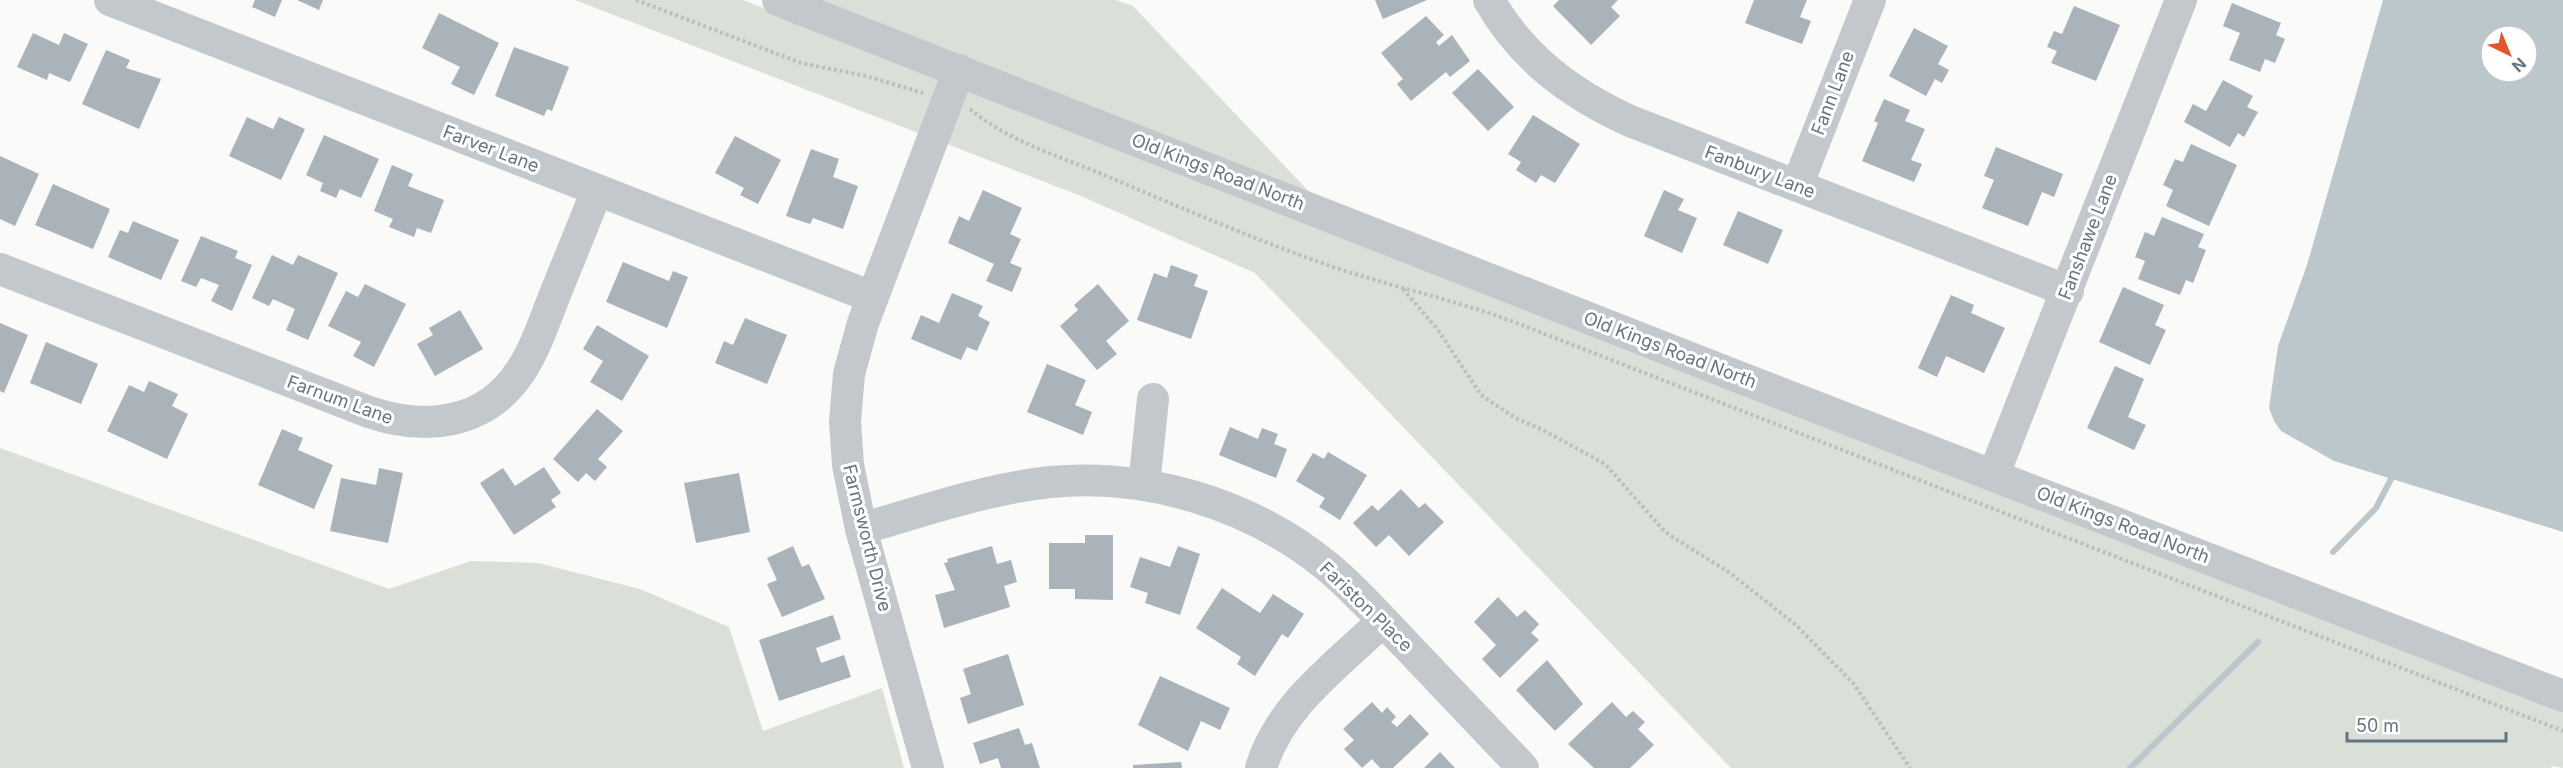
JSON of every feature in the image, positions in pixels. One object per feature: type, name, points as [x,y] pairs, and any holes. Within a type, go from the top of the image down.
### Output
[{"type":"street","name":"Farver Lane","points":[[110,0],[872,297]]},
{"type":"street","name":"Old Kings Road North","points":[[778,0],[1736,376],[2563,696]]},
{"type":"street","name":"Fanbury Lane","points":[[1489,0],[1524,50],[1561,83],[1587,100],[1630,121],[2068,291]]},
{"type":"street","name":"Fann Lane","points":[[1797,186],[1870,0]]},
{"type":"street","name":"Fanshawe Lane","points":[[1994,474],[2181,0]]},
{"type":"street","name":"Farmsworth Drive","points":[[928,768],[861,529],[848,465],[845,421],[855,348],[872,297],[959,70]]},
{"type":"street","name":"Farnum Lane","points":[[0,269],[369,412],[406,422],[443,423],[484,407],[508,387],[520,373],[537,340],[597,190]]},
{"type":"street","points":[[1144,485],[1153,399]]},
{"type":"street","name":"Fariston Place","points":[[861,529],[977,496],[1027,485],[1077,481],[1144,485],[1209,502],[1278,533],[1323,563],[1383,621],[1523,768]]},
{"type":"street","points":[[1261,768],[1275,734],[1291,710],[1383,621]]},
{"type":"path","points":[[636,0],[801,63],[866,76],[928,95]]},
{"type":"path","points":[[967,107],[984,120],[1023,141],[1215,223],[1321,263],[1403,289],[1468,304],[2563,731]]},
{"type":"path","points":[[1403,289],[1438,330],[1481,395],[1505,413],[1571,444],[1605,464],[1665,532],[1730,573],[1796,625],[1852,683],[1910,768]]},
{"type":"shaded area","points":[[575,0],[743,0],[2563,709],[2563,768],[2552,766],[2551,768],[1731,768],[1255,273],[1081,196]]},
{"type":"shaded area","points":[[806,0],[1116,0],[1133,6],[1318,201]]},
{"type":"shaded area","points":[[2383,0],[2563,0],[2563,532],[2334,461],[2281,431],[2269,408],[2278,346],[2307,265]]},
{"type":"shaded area","points":[[0,448],[389,589],[471,561],[538,563],[640,589],[729,627],[763,731],[882,688],[904,768],[0,768]]},
{"type":"building","points":[[255,0],[282,0],[275,17],[252,7]]},
{"type":"building","points":[[297,0],[323,0],[319,10]]},
{"type":"building","points":[[1375,0],[1427,0],[1383,19]]},
{"type":"building","points":[[1559,0],[1618,0],[1611,7],[1620,16],[1591,45],[1553,6]]},
{"type":"building","points":[[1754,0],[1807,0],[1800,17],[1811,21],[1802,44],[1745,23]]},
{"type":"building","points":[[2232,3],[2281,23],[2276,35],[2285,39],[2275,63],[2265,59],[2260,72],[2229,60],[2240,33],[2223,26]]},
{"type":"building","points":[[2074,6],[2120,25],[2096,81],[2051,63],[2057,51],[2047,47],[2054,31],[2062,34]]},
{"type":"building","points":[[439,13],[499,43],[474,95],[451,84],[460,67],[422,48]]},
{"type":"building","points":[[1426,16],[1444,35],[1436,42],[1439,46],[1452,35],[1470,61],[1450,77],[1446,72],[1411,101],[1397,84],[1403,79],[1381,53]]},
{"type":"building","points":[[1914,28],[1948,46],[1938,64],[1949,70],[1942,83],[1935,79],[1926,96],[1889,76]]},
{"type":"building","points":[[33,33],[59,45],[64,33],[88,44],[70,82],[49,73],[47,80],[17,67]]},
{"type":"building","points":[[514,47],[569,67],[552,111],[547,109],[544,116],[495,96]]},
{"type":"building","points":[[106,50],[130,60],[126,68],[161,79],[139,129],[82,104]]},
{"type":"building","points":[[1478,69],[1514,107],[1488,131],[1452,93]]},
{"type":"building","points":[[2223,80],[2253,96],[2247,107],[2258,112],[2244,137],[2238,133],[2230,147],[2184,122],[2193,104],[2206,111]]},
{"type":"building","points":[[1884,99],[1910,110],[1905,121],[1925,129],[1911,160],[1922,164],[1914,182],[1862,161],[1878,123],[1874,121]]},
{"type":"building","points":[[1533,115],[1580,144],[1555,183],[1541,175],[1536,183],[1516,170],[1521,162],[1508,154]]},
{"type":"building","points":[[247,117],[273,129],[279,117],[305,129],[281,180],[229,156]]},
{"type":"building","points":[[324,135],[379,159],[361,198],[340,189],[336,198],[320,191],[323,183],[306,175]]},
{"type":"building","points":[[735,136],[781,160],[758,204],[740,195],[744,188],[715,173]]},
{"type":"building","points":[[2191,144],[2237,165],[2209,226],[2166,206],[2173,190],[2163,185],[2175,159],[2183,162]]},
{"type":"building","points":[[1996,147],[2063,174],[2054,197],[2042,192],[2028,226],[1982,208],[1994,180],[1984,176]]},
{"type":"building","points":[[811,149],[839,159],[833,177],[858,186],[843,229],[813,218],[810,224],[786,216]]},
{"type":"building","points":[[0,156],[39,174],[15,226],[0,219]]},
{"type":"building","points":[[392,165],[413,174],[408,186],[444,200],[431,233],[417,228],[414,237],[389,227],[393,219],[374,211]]},
{"type":"building","points":[[53,184],[110,209],[93,249],[35,225]]},
{"type":"building","points":[[983,190],[1022,208],[1010,234],[1021,239],[1010,263],[1022,268],[1012,292],[986,281],[994,264],[948,243],[959,216],[969,221]]},
{"type":"building","points":[[1664,190],[1684,199],[1678,210],[1697,218],[1682,253],[1644,236]]},
{"type":"building","points":[[1738,211],[1783,230],[1768,264],[1723,245]]},
{"type":"building","points":[[2162,217],[2204,234],[2198,247],[2206,250],[2193,283],[2186,280],[2180,295],[2138,279],[2145,261],[2135,257],[2145,232],[2154,236]]},
{"type":"building","points":[[133,221],[179,240],[161,280],[108,257],[120,230],[128,233]]},
{"type":"building","points":[[201,236],[238,251],[235,258],[252,265],[232,311],[211,301],[219,285],[201,278],[196,287],[181,281]]},
{"type":"building","points":[[272,255],[293,265],[298,255],[338,273],[308,340],[286,330],[295,309],[273,299],[269,306],[252,298]]},
{"type":"building","points":[[623,262],[669,281],[673,271],[688,277],[667,328],[606,302]]},
{"type":"building","points":[[1171,265],[1198,275],[1194,286],[1208,291],[1191,339],[1137,320],[1154,273],[1167,278]]},
{"type":"building","points":[[365,284],[406,304],[374,367],[353,356],[361,342],[328,326],[346,291],[358,297]]},
{"type":"building","points":[[1098,284],[1129,321],[1106,341],[1117,354],[1097,370],[1060,326],[1078,310],[1074,305]]},
{"type":"building","points":[[2123,287],[2164,305],[2155,325],[2166,330],[2150,365],[2099,342]]},
{"type":"building","points":[[952,293],[983,306],[978,316],[990,322],[977,351],[967,347],[961,360],[911,339],[921,315],[939,323]]},
{"type":"building","points":[[1951,295],[1974,305],[1971,313],[2005,328],[1984,373],[1946,356],[1937,377],[1918,368]]},
{"type":"building","points":[[460,310],[483,349],[435,376],[417,344],[433,335],[429,328]]},
{"type":"building","points":[[745,318],[787,335],[767,384],[715,363],[724,341],[733,345]]},
{"type":"building","points":[[0,323],[28,335],[4,393],[0,391]]},
{"type":"building","points":[[597,325],[649,356],[622,401],[590,382],[603,361],[583,349]]},
{"type":"building","points":[[46,342],[98,364],[81,404],[30,383]]},
{"type":"building","points":[[1047,364],[1086,380],[1075,405],[1092,412],[1083,435],[1027,412]]},
{"type":"building","points":[[2115,366],[2144,379],[2128,417],[2146,425],[2134,450],[2087,428]]},
{"type":"building","points":[[149,381],[178,394],[172,406],[188,414],[167,459],[107,431],[129,385],[144,392]]},
{"type":"building","points":[[597,409],[623,431],[598,459],[607,467],[595,481],[586,473],[578,482],[553,459]]},
{"type":"building","points":[[1230,427],[1258,439],[1262,428],[1278,434],[1274,444],[1287,449],[1276,478],[1219,455]]},
{"type":"building","points":[[282,429],[303,438],[298,450],[333,465],[314,509],[258,485]]},
{"type":"building","points":[[1328,452],[1367,475],[1340,520],[1319,507],[1325,498],[1296,481],[1313,453],[1324,459]]},
{"type":"building","points":[[544,467],[561,493],[551,500],[556,507],[514,535],[480,483],[503,468],[515,486]]},
{"type":"building","points":[[379,468],[403,473],[388,543],[330,531],[341,478],[376,485]]},
{"type":"building","points":[[739,473],[750,532],[696,543],[684,483]]},
{"type":"building","points":[[1401,489],[1419,508],[1425,503],[1444,522],[1409,556],[1389,535],[1376,547],[1353,523],[1372,505],[1378,511]]},
{"type":"building","points":[[1085,535],[1113,535],[1113,600],[1075,599],[1075,589],[1049,589],[1049,543],[1085,543]]},
{"type":"building","points":[[793,546],[802,567],[809,564],[825,599],[782,617],[767,584],[777,580],[767,558]]},
{"type":"building","points":[[992,546],[997,564],[1011,560],[1017,582],[1004,586],[1010,607],[944,628],[935,595],[955,590],[944,563],[948,562],[947,559]]},
{"type":"building","points":[[1178,546],[1200,554],[1180,615],[1145,603],[1148,593],[1130,587],[1140,557],[1170,567]]},
{"type":"building","points":[[1222,588],[1260,613],[1273,594],[1304,614],[1288,638],[1282,634],[1255,676],[1237,664],[1241,657],[1196,628]]},
{"type":"building","points":[[1498,597],[1517,617],[1525,610],[1539,624],[1531,633],[1539,640],[1500,678],[1482,659],[1496,645],[1474,622]]},
{"type":"building","points":[[833,615],[841,639],[816,648],[821,663],[844,655],[851,677],[779,701],[759,640]]},
{"type":"building","points":[[1008,654],[1024,705],[968,724],[960,698],[971,694],[963,669]]},
{"type":"building","points":[[1547,660],[1583,704],[1555,731],[1516,690]]},
{"type":"building","points":[[1160,676],[1230,708],[1220,730],[1201,721],[1188,751],[1138,725]]},
{"type":"building","points":[[1372,702],[1382,713],[1387,707],[1396,717],[1391,722],[1397,727],[1410,714],[1429,734],[1393,768],[1380,768],[1372,759],[1362,768],[1344,749],[1354,740],[1343,729]]},
{"type":"building","points":[[1612,702],[1626,717],[1633,711],[1645,722],[1638,729],[1654,745],[1630,768],[1594,768],[1568,744]]},
{"type":"building","points":[[1019,728],[1025,745],[1032,743],[1040,768],[1001,768],[998,758],[980,764],[973,743]]},
{"type":"building","points":[[1440,752],[1455,768],[1424,768]]},
{"type":"building","points":[[1181,762],[1182,768],[1133,768],[1133,765]]},
{"type":"waterway","points":[[2333,552],[2376,508],[2391,479]]},
{"type":"waterway","points":[[2130,768],[2258,642]]}]
